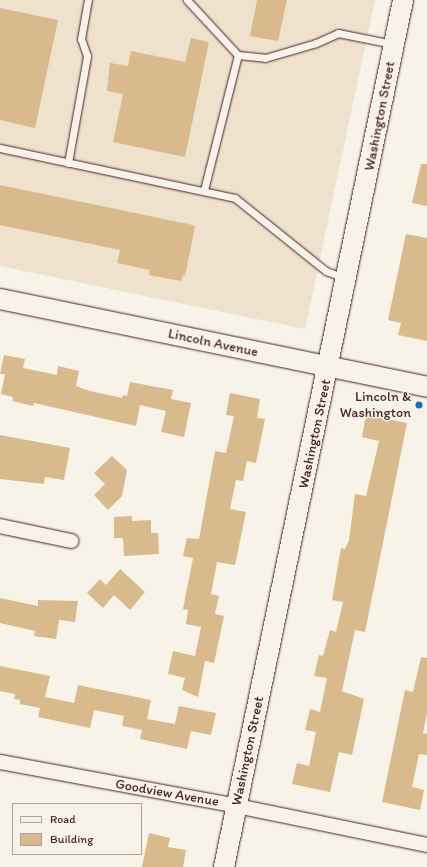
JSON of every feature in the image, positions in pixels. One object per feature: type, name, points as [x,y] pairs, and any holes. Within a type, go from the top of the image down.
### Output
[{"type":"street","name":"Washington Street","points":[[224,867],[329,367],[403,0]]},
{"type":"street","name":"Lincoln Avenue","points":[[0,299],[427,387]]},
{"type":"street","points":[[0,526],[72,541]]},
{"type":"street","name":"Goodview Avenue","points":[[0,762],[237,806],[427,845]]},
{"type":"lane","points":[[68,163],[87,56],[81,39],[88,0]]},
{"type":"lane","points":[[187,0],[238,55],[265,58],[316,43],[338,33],[394,44]]},
{"type":"lane","points":[[204,190],[238,55]]},
{"type":"lane","points":[[0,148],[204,190],[235,198],[326,271],[347,279]]},
{"type":"shaded area","points":[[0,0],[375,0],[305,329],[0,266]]},
{"type":"building","points":[[257,0],[287,0],[278,41],[250,36]]},
{"type":"building","points":[[0,8],[58,20],[35,128],[0,120]]},
{"type":"building","points":[[191,38],[209,42],[185,157],[113,142],[123,94],[107,91],[110,63],[128,66],[131,51],[185,62]]},
{"type":"building","points":[[421,164],[427,164],[427,206],[412,203]]},
{"type":"building","points":[[0,185],[193,225],[195,227],[185,276],[183,275],[181,281],[149,275],[150,270],[117,263],[120,250],[0,225]]},
{"type":"building","points":[[406,234],[427,238],[427,341],[398,335],[401,323],[388,320]]},
{"type":"building","points":[[4,355],[25,359],[23,368],[57,375],[58,366],[79,371],[76,386],[90,391],[122,398],[123,395],[127,396],[130,382],[173,390],[171,399],[191,403],[184,437],[161,432],[166,411],[140,405],[136,426],[34,403],[33,406],[12,401],[13,397],[1,394],[5,374],[0,374]]},
{"type":"building","points":[[230,393],[260,399],[257,418],[265,419],[256,463],[247,461],[243,481],[236,480],[230,509],[246,512],[235,565],[217,562],[211,594],[219,596],[215,614],[224,616],[214,663],[205,661],[198,697],[182,690],[185,678],[168,674],[173,651],[195,656],[201,627],[186,624],[188,610],[183,609],[193,558],[183,556],[187,538],[199,539],[215,451],[226,453],[234,416],[226,415]]},
{"type":"building","points":[[366,415],[407,423],[365,632],[355,630],[342,691],[364,699],[352,755],[339,752],[330,792],[292,784],[297,763],[309,766],[316,732],[305,730],[310,709],[320,712],[327,678],[314,676],[319,655],[323,656],[330,630],[336,632],[343,602],[332,600],[341,548],[345,549],[349,540],[355,494],[366,496],[379,441],[362,437]]},
{"type":"building","points":[[0,435],[70,448],[64,480],[45,477],[44,484],[0,479]]},
{"type":"building","points":[[112,456],[127,470],[122,496],[108,510],[94,495],[105,484],[94,473]]},
{"type":"building","points":[[132,516],[132,521],[151,520],[151,533],[158,533],[159,554],[124,556],[123,538],[114,538],[114,517]]},
{"type":"building","points":[[120,569],[145,592],[130,610],[114,595],[103,608],[87,593],[100,579],[106,585]]},
{"type":"building","points":[[0,598],[38,606],[38,600],[78,601],[75,622],[59,620],[56,639],[34,636],[35,631],[0,623]]},
{"type":"building","points":[[421,657],[427,658],[427,713],[423,733],[427,734],[427,755],[419,754],[412,787],[424,790],[420,810],[382,802],[405,690],[413,692]]},
{"type":"building","points":[[0,666],[50,676],[45,697],[74,703],[78,685],[151,700],[147,719],[175,724],[179,706],[216,713],[211,735],[191,731],[187,749],[140,739],[142,730],[122,726],[124,716],[94,710],[90,728],[38,717],[40,708],[20,704],[20,700],[14,699],[15,694],[0,691]]},
{"type":"building","points":[[149,833],[170,838],[168,847],[186,850],[183,867],[142,867]]},
{"type":"place","name":"Lincoln & Washington","points":[[419,405]]}]
